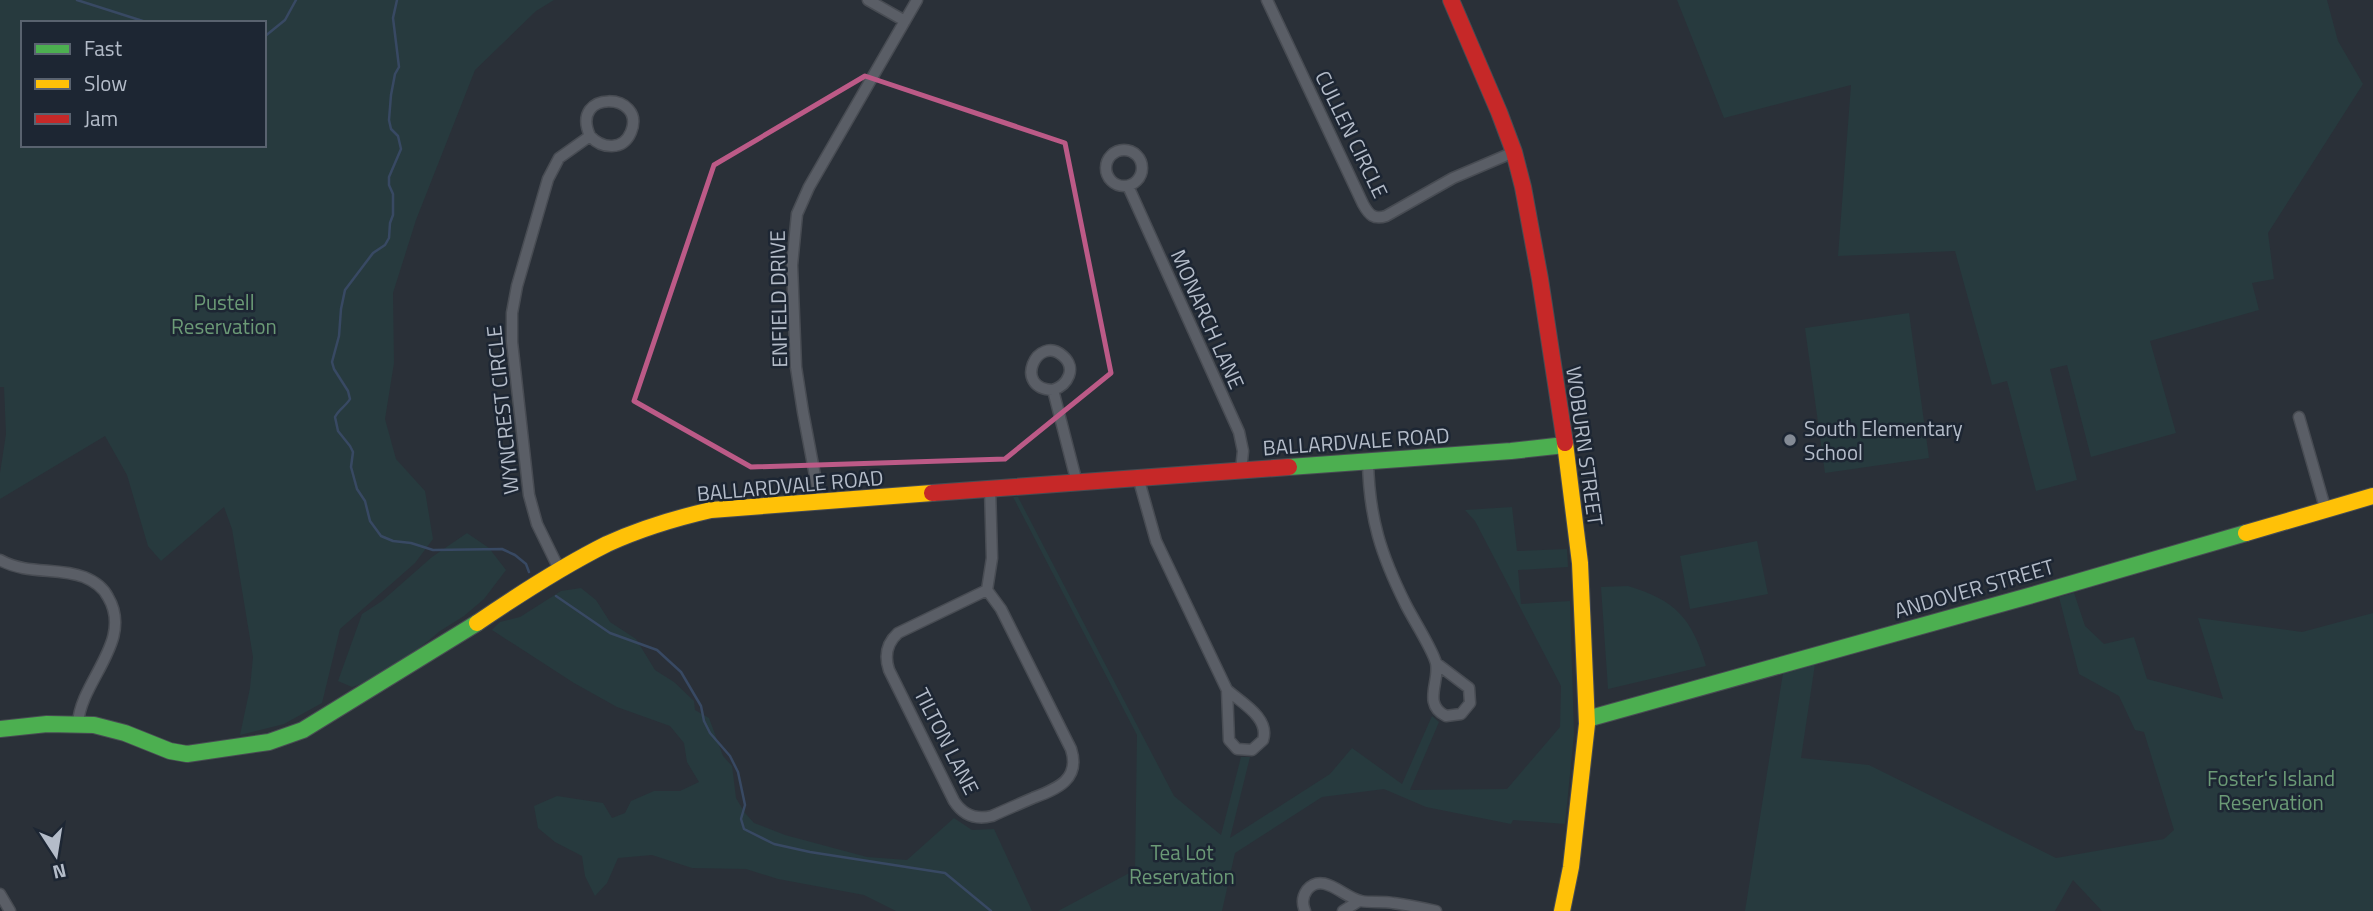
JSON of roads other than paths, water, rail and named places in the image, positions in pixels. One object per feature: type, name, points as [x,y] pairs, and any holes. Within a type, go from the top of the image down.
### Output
[{"type":"street","points":[[868,0],[905,21]]},
{"type":"street","name":"ENFIELD DRIVE","points":[[820,502],[796,367],[792,265],[794,226],[809,187],[916,0]]},
{"type":"street","name":"CULLEN CIRCLE","points":[[1267,0],[1370,215],[1377,218],[1386,216],[1453,178],[1514,152]]},
{"type":"street","name":"WOBURN STREET","points":[[1451,0],[1514,152],[1531,226],[1565,445],[1580,563],[1587,719],[1571,867],[1562,911]]},
{"type":"street","points":[[604,101],[619,102],[630,113],[632,128],[624,141],[610,147],[602,146],[590,136],[586,122],[592,108],[597,104],[604,101]]},
{"type":"street","name":"WYNCREST CIRCLE","points":[[561,571],[537,524],[529,495],[512,342],[512,313],[517,286],[548,179],[559,158],[590,136]]},
{"type":"street","name":"MONARCH LANE","points":[[1128,186],[1239,432],[1243,452],[1241,470]]},
{"type":"street","points":[[1054,390],[1077,483]]},
{"type":"street","points":[[2299,417],[2326,511]]},
{"type":"street","name":"BALLARDVALE ROAD","points":[[0,729],[78,723],[104,726],[180,754],[220,750],[283,738],[312,725],[445,644],[514,598],[608,544],[682,517],[723,509],[1565,445]]},
{"type":"street","points":[[1368,461],[1369,502],[1382,550],[1397,587],[1436,663],[1469,688],[1470,703],[1461,714],[1446,716],[1434,706],[1436,663]]},
{"type":"street","points":[[1138,477],[1156,541],[1227,690],[1263,722],[1264,737],[1252,750],[1237,748],[1229,740],[1227,690]]},
{"type":"street","points":[[987,590],[992,558],[990,488]]},
{"type":"street","name":"ANDOVER STREET","points":[[1587,719],[2373,496]]},
{"type":"street","points":[[0,560],[22,569],[86,577],[101,588],[112,603],[116,622],[112,642],[80,705],[78,723]]},
{"type":"street","name":"TILTON LANE","points":[[987,590],[1001,609],[1071,749],[1073,761],[1068,778],[1060,787],[992,816],[980,818],[962,811],[954,800],[889,670],[886,656],[889,643],[898,633],[987,590]]},
{"type":"street","points":[[1305,911],[1305,894],[1317,884],[1329,885],[1359,901],[1393,903],[1436,911]]},
{"type":"street","points":[[0,894],[10,911]]},
{"type":"street","points":[[1343,911],[1359,901]]},
{"type":"waterway","points":[[77,0],[143,21]]},
{"type":"waterway","points":[[266,35],[285,20],[296,0]]},
{"type":"waterway","points":[[397,0],[393,18],[399,67],[391,95],[389,120],[391,129],[398,136],[401,149],[389,177],[393,194],[393,215],[385,245],[373,253],[345,290],[339,336],[332,362],[350,399],[335,417],[338,431],[353,452],[351,467],[357,489],[365,501],[370,521],[381,536],[433,550],[502,549],[526,564],[529,572]]},
{"type":"waterway","points":[[556,596],[610,633],[657,650],[681,672],[701,706],[710,733],[730,756],[738,772],[745,805],[741,819],[744,829],[774,844],[810,852],[945,873],[991,911]]},
{"type":"place","name":"South Elementary School","points":[[1790,440]]},
{"type":"park label","name":"Pustell Reservation","points":[[224,314]]},
{"type":"park label","name":"Foster's Island Reservation","points":[[2271,790]]},
{"type":"park label","name":"Tea Lot Reservation","points":[[1182,864]]}]
